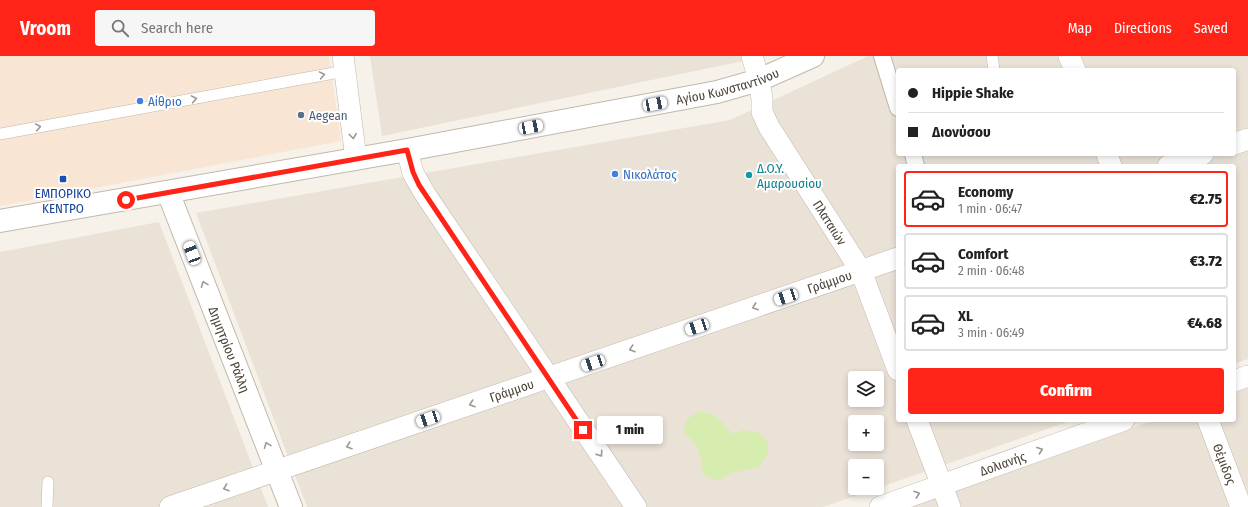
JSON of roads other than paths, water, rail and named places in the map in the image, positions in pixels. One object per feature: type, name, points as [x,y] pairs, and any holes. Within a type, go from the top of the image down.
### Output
[{"type":"street","name":"Πλαταιών","points":[[752,56],[759,80],[762,99],[762,112],[769,127],[861,271],[896,365]]},
{"type":"street","name":"Αγίου Κωνσταντίνου","points":[[0,221],[407,150],[717,92],[759,80],[813,56]]},
{"type":"street","points":[[882,56],[896,102]]},
{"type":"street","points":[[1070,56],[1074,68]]},
{"type":"street","points":[[344,64],[356,159]]},
{"type":"street","points":[[1236,143],[1248,139]]},
{"type":"street","points":[[407,150],[413,172],[419,185],[636,507]]},
{"type":"street","points":[[1174,164],[1198,156]]},
{"type":"street","name":"Δημητρίου Ράλλη","points":[[168,192],[291,507]]},
{"type":"street","name":"Γράμμου","points":[[170,507],[896,259]]},
{"type":"street","points":[[1236,380],[1248,376]]},
{"type":"street","points":[[918,422],[950,507]]},
{"type":"street","name":"Δολιανής","points":[[880,507],[1118,422]]},
{"type":"street","name":"Θέμιδος","points":[[1209,422],[1241,507]]},
{"type":"lane","points":[[992,56],[994,68]]},
{"type":"lane","points":[[0,134],[344,64]]},
{"type":"lane","points":[[47,507],[48,482]]},
{"type":"place","name":"Αίθριο","points":[[140,101]]},
{"type":"place","name":"Aegean","points":[[301,115]]},
{"type":"place","name":"Νικολάτος","points":[[615,174]]},
{"type":"place","name":"Δ.Ο.Υ. Αμαρουσίου","points":[[749,175]]},
{"type":"place","name":"ΕΜΠΟΡΙΚΟ ΚΕΝΤΡΟ","points":[[63,179]]}]
